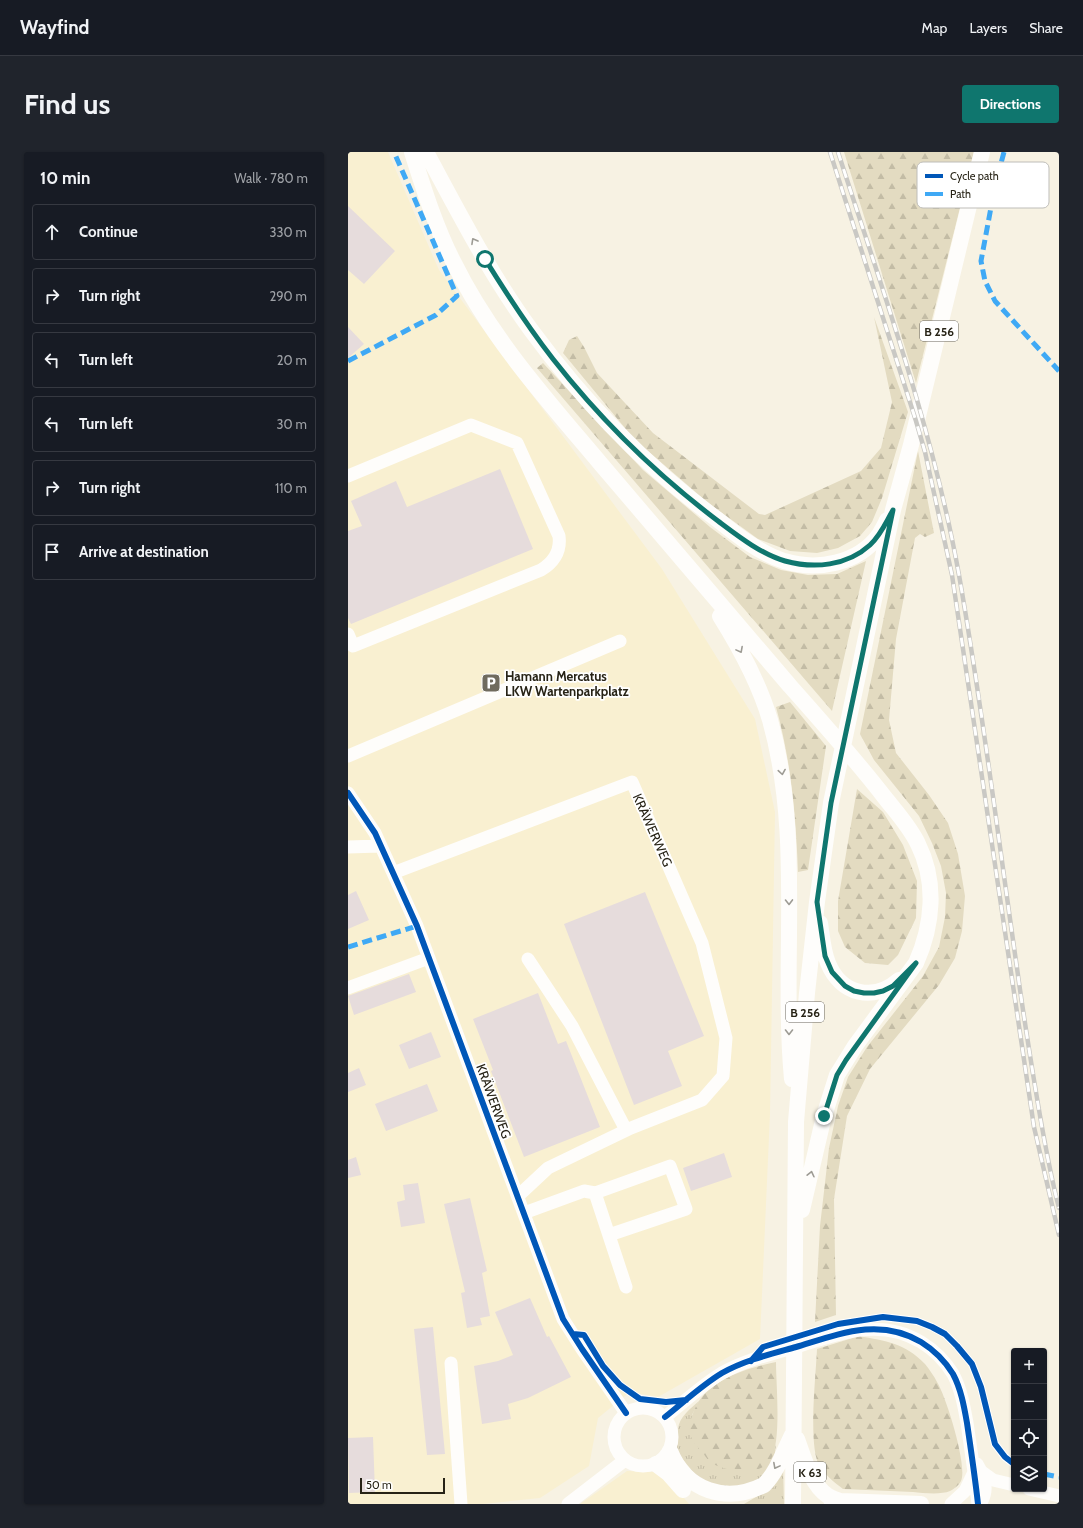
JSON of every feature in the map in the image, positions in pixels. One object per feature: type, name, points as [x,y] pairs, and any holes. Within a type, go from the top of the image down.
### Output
[{"type":"main road","points":[[412,152],[429,204],[454,264],[487,320],[520,368],[873,782],[909,829],[917,842],[927,868],[930,881],[930,910],[922,949],[916,963],[855,1046],[837,1075],[824,1116],[795,1239]]},
{"type":"main road","points":[[426,152],[485,259],[522,317],[553,359],[600,415],[655,468],[702,508],[731,530],[772,556],[796,564],[814,565],[834,563],[859,553],[870,545],[879,534],[893,510]]},
{"type":"main road","name":"B 256","points":[[980,162],[982,152]]},
{"type":"main road","name":"B 256","points":[[793,1504],[796,1122],[807,993],[817,902],[831,803],[893,510],[913,437],[968,208]]},
{"type":"main road","points":[[690,569],[748,664],[760,692],[777,745],[786,808],[788,839],[789,1045],[796,1122]]},
{"type":"main road","points":[[817,902],[825,956],[832,972],[845,986],[854,991],[864,993],[883,991],[893,986],[916,963]]},
{"type":"main road","points":[[670,1451],[682,1474],[697,1490],[712,1499],[727,1503],[748,1497],[764,1485],[776,1467],[794,1431]]},
{"type":"main road","name":"K 63","points":[[794,1431],[813,1479],[820,1489],[836,1503],[921,1504]]},
{"type":"main road","points":[[656,1464],[668,1473],[694,1501]]},
{"type":"street","points":[[348,476],[471,425],[517,443],[559,536],[560,544],[554,560],[541,570],[353,646],[348,634]]},
{"type":"street","points":[[348,756],[620,641]]},
{"type":"street","name":"KRÄWERWEG","points":[[393,873],[632,782],[702,943],[726,1038],[723,1076],[702,1100],[626,1130],[548,1168],[518,1196]]},
{"type":"street","name":"KRÄWERWEG","points":[[348,793],[375,833],[417,926],[564,1319],[582,1349],[626,1413]]},
{"type":"street","points":[[348,847],[380,846]]},
{"type":"street","points":[[348,988],[429,958]]},
{"type":"street","points":[[528,959],[572,1026],[626,1130]]},
{"type":"street","points":[[524,1214],[584,1190],[595,1193],[670,1166],[686,1209],[609,1235]]},
{"type":"street","points":[[595,1193],[626,1287]]},
{"type":"street","points":[[665,1417],[709,1382],[733,1367],[840,1334],[877,1328],[903,1333],[927,1346],[945,1362],[952,1374],[962,1398],[972,1456],[986,1492],[979,1504]]},
{"type":"street","points":[[451,1363],[461,1504]]},
{"type":"street","points":[[637,1408],[649,1408],[665,1417],[671,1427],[673,1436],[670,1451],[667,1456],[656,1464],[644,1467],[637,1466],[625,1460],[616,1448],[614,1441],[616,1425],[626,1413],[637,1408]]},
{"type":"street","points":[[568,1504],[625,1460]]},
{"type":"street","points":[[978,1472],[993,1480],[1011,1484]]},
{"type":"street","points":[[951,1504],[965,1490],[978,1472]]},
{"type":"street","points":[[1042,1492],[1059,1496]]},
{"type":"shaded area","points":[[348,152],[388,152],[439,270],[662,569],[755,719],[775,812],[770,1114],[760,1339],[658,1397],[630,1392],[598,1418],[589,1466],[540,1498],[483,1504],[348,1504]]},
{"type":"shaded area","points":[[627,1471],[655,1472],[667,1478],[689,1504],[580,1504]]},
{"type":"green space","points":[[844,152],[974,152],[971,162],[917,162],[917,208],[960,208],[916,383]]},
{"type":"green space","points":[[874,317],[908,412],[882,498],[872,522],[860,536],[838,548],[817,553],[790,551],[758,539],[707,502],[634,439],[563,353],[569,340],[577,336],[597,373],[653,433],[759,514],[765,515],[861,471],[881,448],[892,402]]},
{"type":"green space","points":[[543,363],[643,470],[710,527],[750,557],[781,570],[808,575],[837,574],[866,561],[832,711],[537,368]]},
{"type":"green space","points":[[918,451],[934,533],[925,537],[920,534],[915,538],[896,639],[889,720],[896,753],[929,795],[948,823],[958,854],[965,896],[962,931],[955,958],[939,985],[870,1069],[847,1116],[834,1199],[836,1315],[815,1322],[820,1226],[829,1148],[838,1106],[848,1077],[867,1047],[923,976],[939,947],[945,917],[946,893],[941,866],[932,843],[919,816],[874,760],[860,734]]},
{"type":"green space","points":[[790,702],[826,746],[808,870],[798,872],[792,789],[776,707]]},
{"type":"green space","points":[[857,789],[883,812],[903,845],[917,881],[916,918],[898,955],[888,965],[865,963],[845,947],[838,931],[838,901]]},
{"type":"green space","points":[[859,1336],[895,1344],[910,1351],[925,1364],[934,1377],[946,1401],[959,1447],[962,1473],[961,1481],[952,1490],[942,1493],[932,1493],[843,1489],[827,1475],[819,1465],[814,1442],[813,1426],[817,1349]]},
{"type":"green space","points":[[776,1362],[777,1428],[774,1453],[770,1461],[762,1468],[749,1471],[737,1471],[712,1463],[695,1444],[690,1433],[693,1412],[699,1401],[714,1386],[724,1380],[755,1367]]},
{"type":"green space","points":[[699,1401],[692,1415],[770,1461],[776,1444],[774,1461],[760,1483],[714,1498],[676,1451],[679,1425],[686,1413]]},
{"type":"green space","points":[[783,1463],[784,1504],[744,1504],[761,1494]]},
{"type":"building","points":[[348,206],[395,251],[364,284],[348,270]]},
{"type":"building","points":[[348,327],[364,344],[348,358]]},
{"type":"building","points":[[500,469],[533,549],[351,624],[348,618],[348,531],[362,526],[351,501],[396,481],[407,507]]},
{"type":"building","points":[[356,891],[369,920],[348,929],[348,895]]},
{"type":"building","points":[[645,892],[704,1036],[668,1051],[682,1086],[634,1105],[564,924]]},
{"type":"building","points":[[409,974],[416,992],[354,1015],[348,996]]},
{"type":"building","points":[[538,993],[558,1044],[566,1041],[600,1127],[524,1157],[473,1019]]},
{"type":"building","points":[[431,1032],[441,1057],[409,1069],[399,1045]]},
{"type":"building","points":[[359,1068],[366,1085],[348,1092],[348,1073]]},
{"type":"building","points":[[427,1084],[438,1111],[386,1131],[375,1104]]},
{"type":"building","points":[[724,1153],[732,1177],[691,1191],[683,1168]]},
{"type":"building","points":[[356,1157],[361,1175],[348,1178],[348,1160]]},
{"type":"building","points":[[418,1183],[425,1223],[401,1227],[397,1202],[405,1200],[403,1185]]},
{"type":"building","points":[[470,1198],[487,1271],[482,1273],[490,1316],[480,1318],[482,1325],[467,1328],[461,1293],[465,1292],[444,1204]]},
{"type":"building","points":[[530,1298],[547,1337],[549,1336],[571,1377],[528,1398],[508,1404],[511,1419],[482,1424],[474,1366],[498,1361],[513,1355],[495,1312]]},
{"type":"building","points":[[433,1327],[445,1454],[427,1455],[414,1329]]},
{"type":"building","points":[[373,1437],[375,1492],[349,1493],[348,1438]]},
{"type":"railway","points":[[830,152],[925,452],[952,575],[1034,1127],[1059,1235]]},
{"type":"railway","points":[[838,152],[906,362],[921,414],[948,521],[959,575],[975,673],[1032,1066],[1051,1176],[1059,1208]]},
{"type":"marked path","points":[[348,361],[436,315],[457,296],[394,152]]},
{"type":"marked path","points":[[1001,162],[1004,152]]},
{"type":"marked path","points":[[991,208],[981,261],[985,281],[995,301],[1059,371]]},
{"type":"marked path","points":[[348,947],[417,926]]},
{"type":"marked path","points":[[1047,1475],[1059,1477]]},
{"type":"cycle path","points":[[348,793],[375,833],[417,926],[563,1319],[626,1413]]},
{"type":"cycle path","points":[[751,1361],[763,1347],[838,1324],[883,1317],[917,1321],[945,1334],[972,1364],[981,1387],[995,1444],[1005,1457],[1011,1462]]},
{"type":"cycle path","points":[[665,1417],[700,1388],[722,1373],[749,1361],[843,1333],[874,1329],[890,1330],[926,1345],[943,1360],[953,1374],[962,1398],[966,1417],[978,1504]]},
{"type":"cycle path","points":[[573,1334],[584,1335],[603,1366],[620,1385],[640,1399],[666,1402],[686,1400]]},
{"type":"place","name":"Hamann Mercatus LKW Wartenparkplatz","points":[[491,683]]},
{"type":"route","points":[[485,259],[506,294],[530,329],[600,415],[678,489],[731,530],[757,547],[772,556],[796,564],[821,565],[834,563],[847,559],[870,545],[879,534],[893,510],[831,803],[817,902],[825,956],[832,972],[845,986],[854,991],[864,993],[883,991],[893,986],[916,963],[846,1060],[837,1075],[824,1116]]}]
